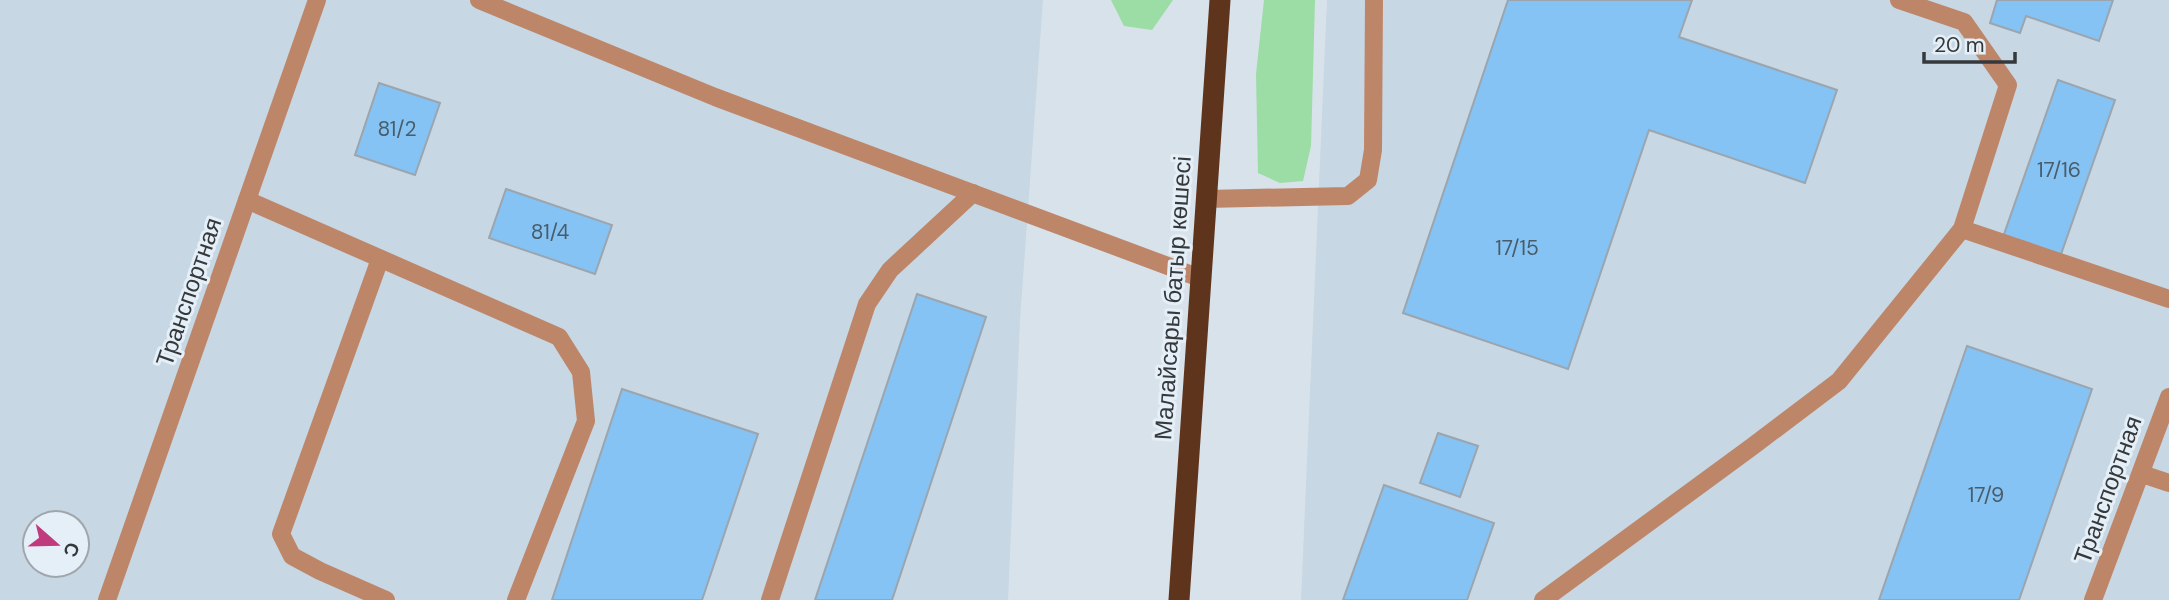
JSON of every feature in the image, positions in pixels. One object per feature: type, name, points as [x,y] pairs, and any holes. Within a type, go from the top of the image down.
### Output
[{"type":"highway","name":"Малайсары батыр көшесі","points":[[1179,600],[1220,0]]},
{"type":"street","name":"Транспортная","points":[[107,600],[317,0]]},
{"type":"street","points":[[479,0],[715,97],[1200,278]]},
{"type":"street","points":[[1206,199],[1348,196],[1368,180],[1373,150],[1374,0]]},
{"type":"street","points":[[1543,600],[1839,381],[1962,229],[2008,85],[1964,22],[1899,0]]},
{"type":"street","points":[[770,600],[867,304],[890,270],[973,193]]},
{"type":"street","points":[[247,200],[559,337],[581,372],[586,421],[516,600]]},
{"type":"street","points":[[1962,229],[2169,299]]},
{"type":"street","points":[[380,259],[281,534],[292,556],[320,572],[386,600]]},
{"type":"street","name":"Транспортная","points":[[2093,600],[2169,397]]},
{"type":"street","points":[[2142,474],[2169,483]]},
{"type":"shaded area","points":[[0,0],[1043,0],[1020,320],[1008,600],[0,600]]},
{"type":"shaded area","points":[[1327,0],[2169,0],[2169,600],[1301,600]]},
{"type":"green space","points":[[1111,0],[1173,0],[1152,30],[1124,26]]},
{"type":"green space","points":[[1264,0],[1315,0],[1311,146],[1303,181],[1280,183],[1258,173],[1256,74]]},
{"type":"building","points":[[1508,0],[1692,0],[1679,37],[1837,90],[1805,183],[1649,130],[1568,369],[1403,313]]},
{"type":"building","points":[[1997,0],[2113,0],[2099,41],[2026,16],[2020,33],[1990,23]]},
{"type":"building","points":[[2058,80],[2115,100],[2059,260],[2002,240]]},
{"type":"building","points":[[379,83],[440,103],[415,175],[355,155]]},
{"type":"building","points":[[506,189],[612,225],[595,274],[489,238]]},
{"type":"building","points":[[917,294],[986,317],[892,600],[815,600]]},
{"type":"building","points":[[1967,346],[2092,389],[2019,600],[1879,600]]},
{"type":"building","points":[[622,389],[758,434],[702,600],[552,600]]},
{"type":"building","points":[[1438,433],[1478,446],[1460,497],[1420,483]]},
{"type":"building","points":[[1384,485],[1494,523],[1467,600],[1343,600]]}]
